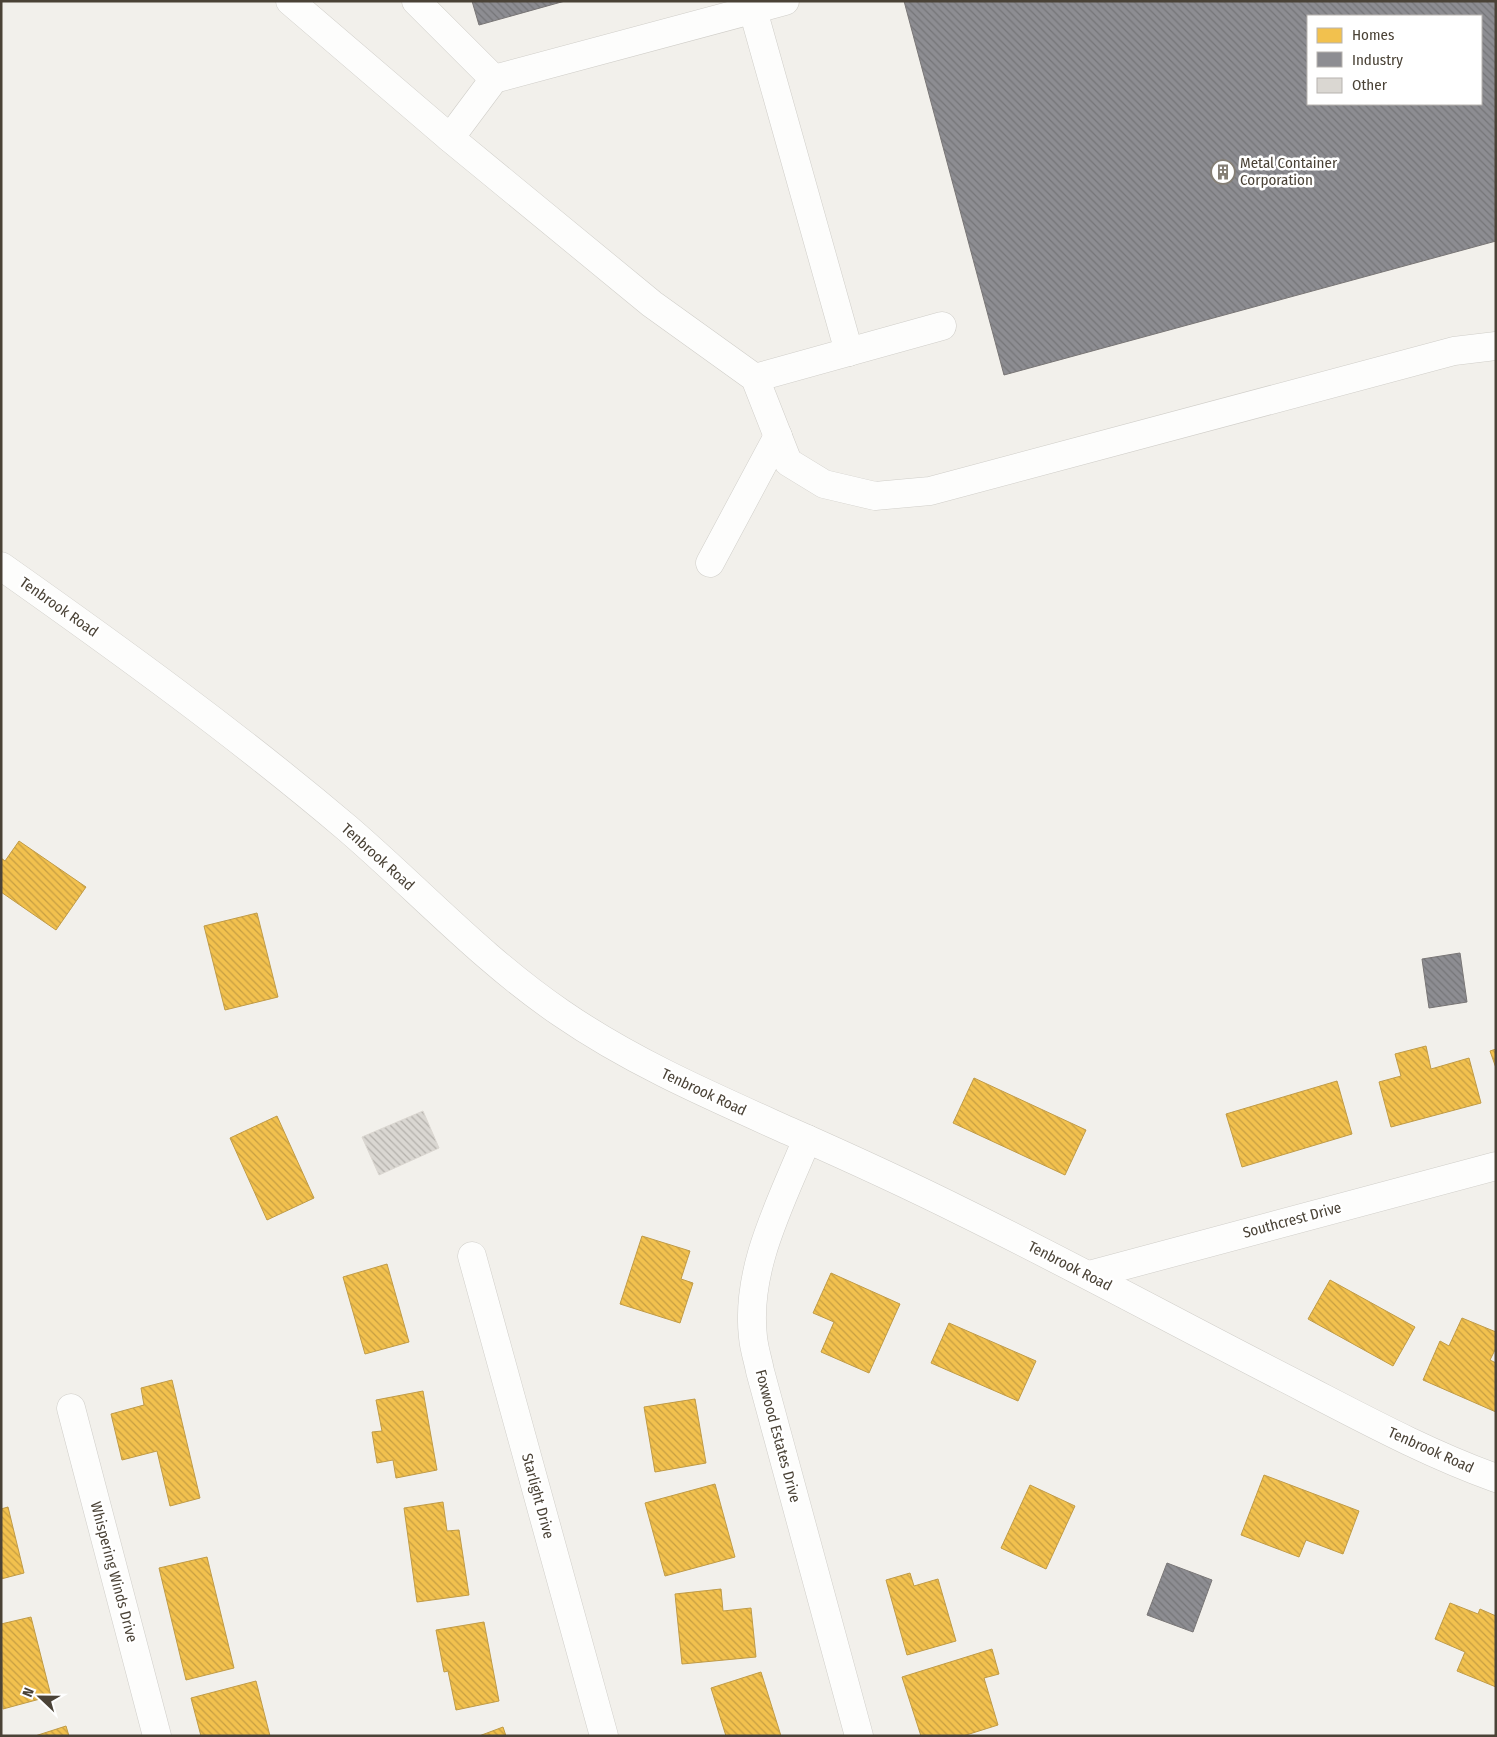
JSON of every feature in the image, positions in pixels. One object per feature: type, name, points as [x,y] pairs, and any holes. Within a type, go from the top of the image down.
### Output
[{"type":"street","points":[[290,1],[450,138],[652,304],[755,378],[788,462],[824,484],[875,496],[930,491],[1454,352],[1496,346]]},
{"type":"street","points":[[416,1],[494,79]]},
{"type":"street","points":[[450,138],[494,79],[785,1]]},
{"type":"street","points":[[753,10],[850,352]]},
{"type":"street","points":[[755,378],[942,326]]},
{"type":"street","points":[[710,563],[778,436]]},
{"type":"street","name":"Tenbrook Road","points":[[1,566],[126,655],[246,745],[352,832],[505,970],[559,1012],[648,1065],[960,1210],[1089,1275],[1370,1422],[1427,1450],[1496,1478]]},
{"type":"street","name":"Foxwood Estates Drive","points":[[807,1139],[761,1255],[753,1294],[753,1337],[765,1391],[859,1736]]},
{"type":"street","name":"Southcrest Drive","points":[[1089,1275],[1496,1166]]},
{"type":"street","name":"Starlight Drive","points":[[472,1256],[604,1736]]},
{"type":"street","name":"Whispering Winds Drive","points":[[71,1408],[157,1736]]},
{"type":"building: Homes","points":[[19,841],[86,887],[56,930],[1,892],[1,858],[5,861]]},
{"type":"building: Homes","points":[[257,913],[278,997],[225,1010],[204,926]]},
{"type":"building: Homes","points":[[1426,1046],[1431,1069],[1469,1058],[1481,1103],[1391,1127],[1379,1082],[1401,1076],[1395,1054]]},
{"type":"building: Homes","points":[[1496,1049],[1496,1068],[1490,1051]]},
{"type":"building: Homes","points":[[974,1078],[1086,1130],[1065,1175],[953,1123]]},
{"type":"building: Homes","points":[[1337,1081],[1352,1134],[1242,1167],[1226,1114]]},
{"type":"building: Homes","points":[[277,1116],[314,1198],[267,1220],[230,1138]]},
{"type":"building: Homes","points":[[642,1236],[690,1251],[681,1279],[693,1283],[680,1323],[620,1304]]},
{"type":"building: Homes","points":[[387,1264],[409,1342],[365,1354],[343,1277]]},
{"type":"building: Homes","points":[[831,1273],[900,1304],[869,1373],[821,1352],[834,1322],[813,1313]]},
{"type":"building: Homes","points":[[1330,1280],[1415,1327],[1393,1366],[1308,1319]]},
{"type":"building: Homes","points":[[1462,1318],[1496,1332],[1496,1348],[1490,1360],[1496,1363],[1496,1412],[1423,1380],[1440,1341],[1449,1346]]},
{"type":"building: Homes","points":[[949,1323],[1036,1361],[1018,1401],[931,1363]]},
{"type":"building: Homes","points":[[172,1380],[200,1498],[170,1506],[157,1451],[122,1460],[111,1414],[144,1405],[141,1388]]},
{"type":"building: Homes","points":[[423,1391],[437,1470],[396,1478],[393,1460],[377,1463],[372,1432],[382,1431],[376,1400]]},
{"type":"building: Homes","points":[[695,1399],[706,1463],[655,1472],[644,1407]]},
{"type":"building: Homes","points":[[1264,1475],[1359,1511],[1343,1554],[1306,1540],[1299,1557],[1241,1535]]},
{"type":"building: Homes","points":[[715,1484],[735,1557],[665,1576],[645,1503]]},
{"type":"building: Homes","points":[[1030,1485],[1075,1506],[1046,1569],[1001,1548]]},
{"type":"building: Homes","points":[[443,1502],[447,1531],[459,1530],[469,1595],[417,1602],[404,1508]]},
{"type":"building: Homes","points":[[8,1507],[24,1573],[1,1579],[1,1509]]},
{"type":"building: Homes","points":[[207,1557],[234,1668],[186,1680],[159,1568]]},
{"type":"building: Homes","points":[[910,1573],[914,1586],[938,1579],[956,1641],[907,1655],[886,1580]]},
{"type":"building: Homes","points":[[721,1589],[723,1611],[751,1608],[756,1657],[682,1664],[675,1594]]},
{"type":"building: Homes","points":[[1450,1603],[1478,1614],[1480,1609],[1496,1616],[1496,1687],[1457,1671],[1465,1652],[1435,1639]]},
{"type":"building: Homes","points":[[31,1617],[51,1696],[3,1709],[1,1624]]},
{"type":"building: Homes","points":[[484,1622],[499,1701],[456,1710],[448,1671],[444,1672],[436,1630]]},
{"type":"building: Homes","points":[[992,1649],[999,1674],[984,1678],[998,1725],[963,1736],[921,1736],[902,1677]]},
{"type":"building: Homes","points":[[761,1672],[781,1736],[726,1736],[711,1688]]},
{"type":"building: Homes","points":[[256,1681],[270,1736],[201,1736],[191,1698]]},
{"type":"building: Homes","points":[[66,1726],[69,1736],[35,1736]]},
{"type":"building: Homes","points":[[503,1727],[506,1736],[479,1736]]},
{"type":"building: Industry","points":[[472,1],[565,1],[479,25]]},
{"type":"building: Industry","name":"Metal Container Corporation","points":[[904,1],[1496,1],[1496,241],[1004,375]]},
{"type":"building: Industry","points":[[1460,953],[1467,1002],[1429,1008],[1422,959]]},
{"type":"building: Industry","points":[[1167,1563],[1212,1580],[1193,1632],[1147,1615]]},
{"type":"building: Other","points":[[423,1111],[439,1148],[379,1175],[362,1137]]},
{"type":"place","name":"Metal Container Corporation","points":[[1223,172]]}]
